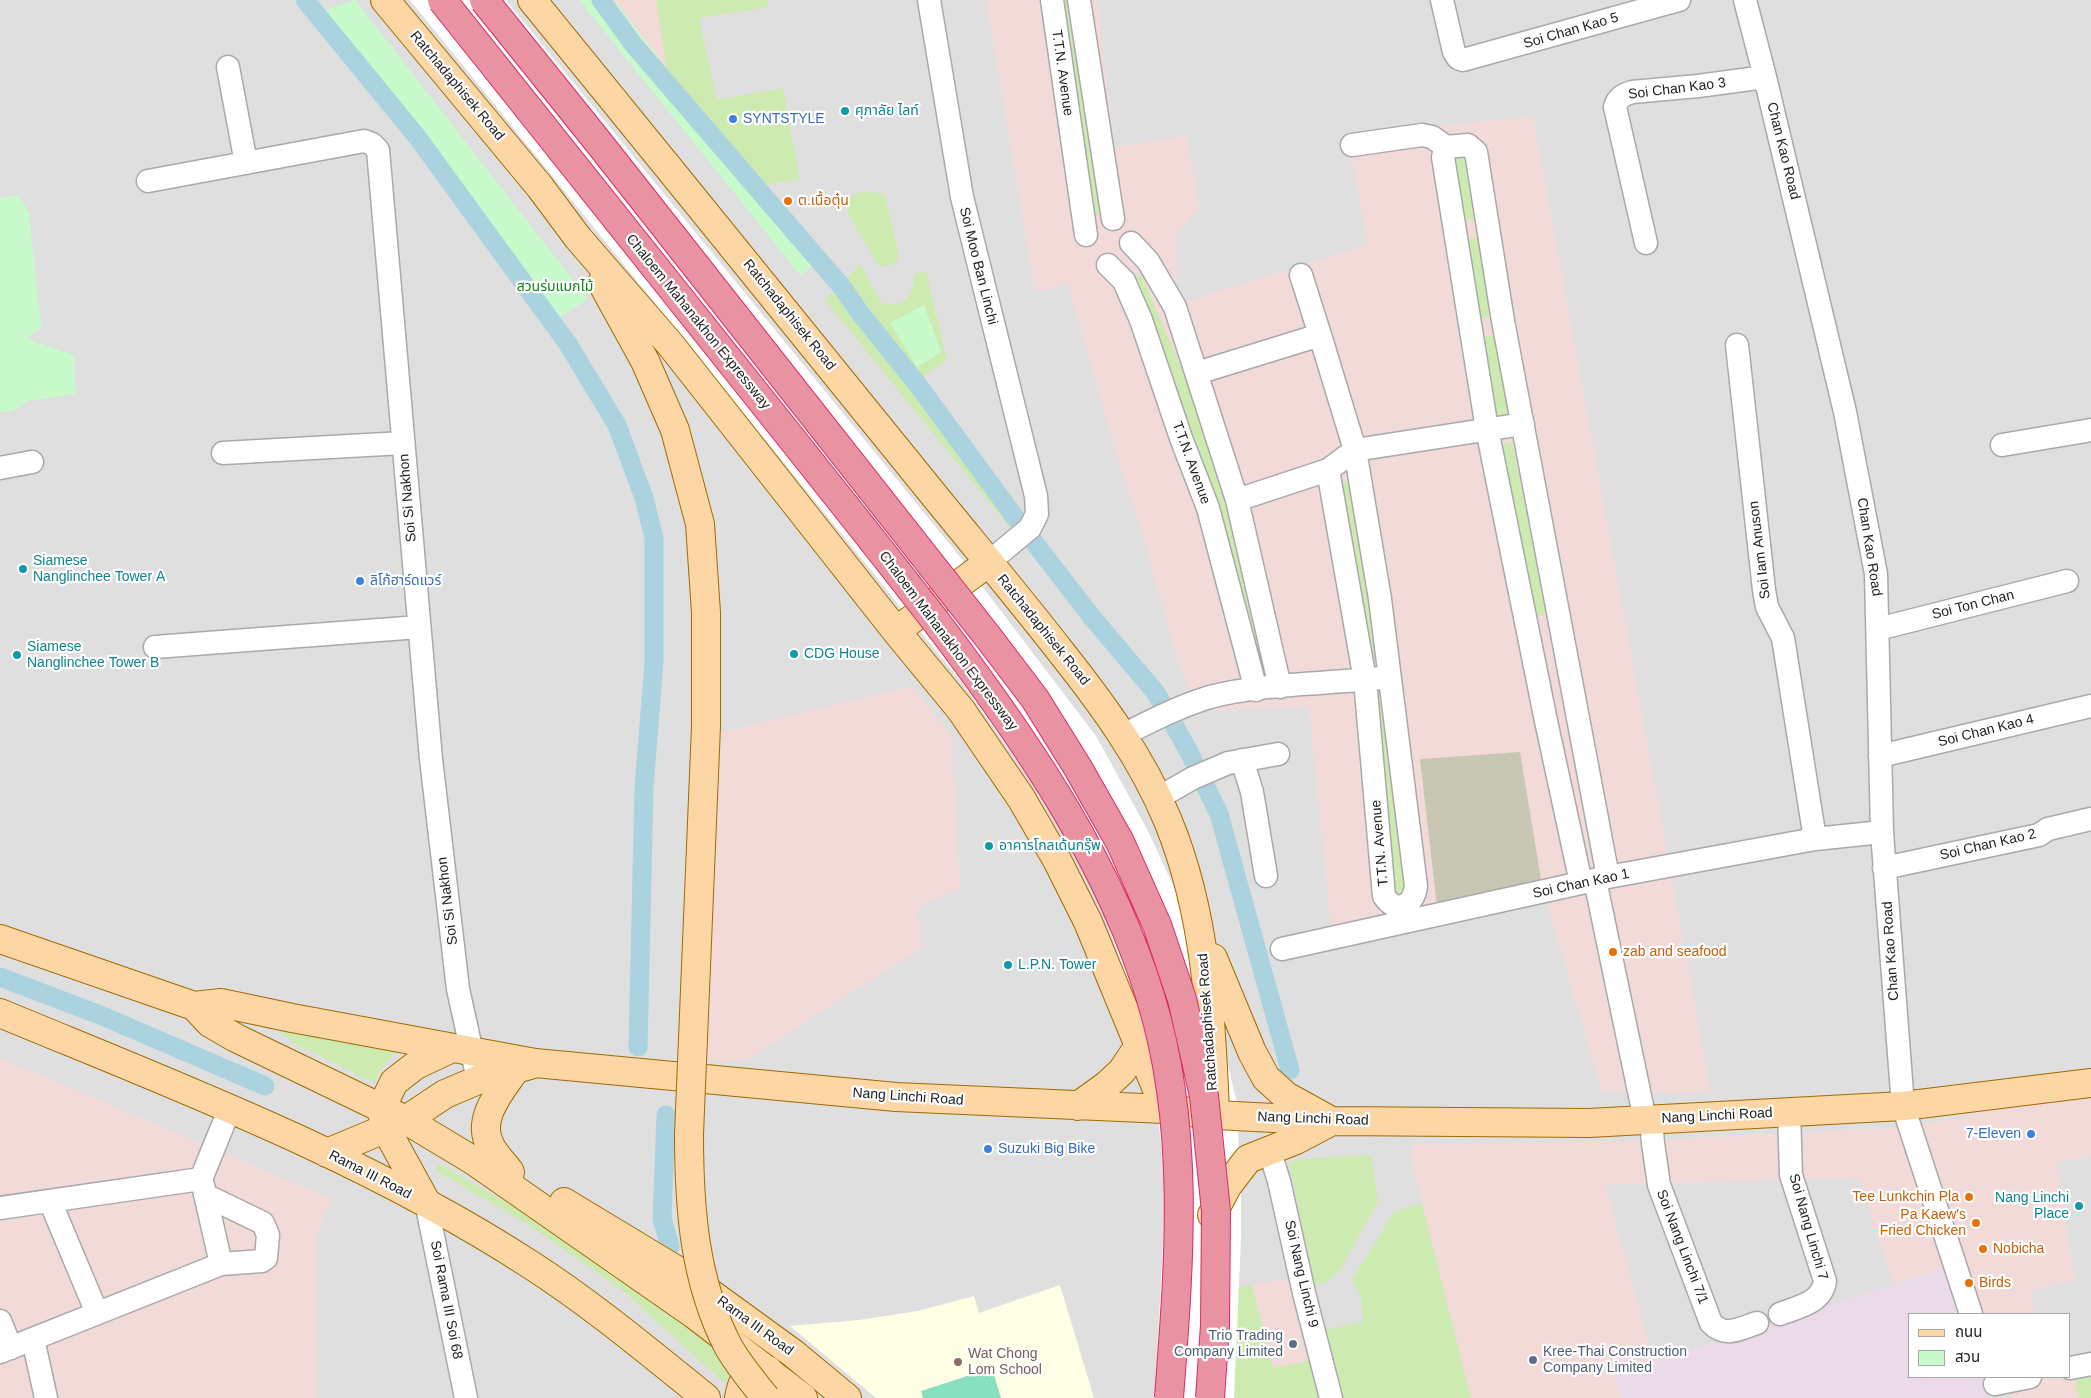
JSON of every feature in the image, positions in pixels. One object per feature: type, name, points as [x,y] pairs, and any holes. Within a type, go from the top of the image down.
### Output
[{"type":"highway","name":"Chaloem Mahanakhon Expressway","points":[[442,0],[887,559],[983,684],[1058,794],[1095,859],[1125,928],[1151,999],[1168,1067],[1176,1136],[1180,1211],[1169,1398]]},
{"type":"highway","points":[[484,0],[600,142],[994,645],[1049,722],[1078,768],[1120,842],[1157,925],[1182,999],[1204,1096],[1216,1211],[1215,1325],[1210,1398]]},
{"type":"main road","name":"Ratchadaphisek Road","points":[[385,0],[540,188],[578,238],[670,344],[896,631],[961,710],[1020,798],[1057,860],[1088,922],[1165,1109]]},
{"type":"main road","name":"Ratchadaphisek Road","points":[[532,0],[1094,693],[1123,735],[1158,798],[1186,873],[1200,932],[1210,1004],[1215,1115],[1212,1215],[1199,1398]]},
{"type":"main road","points":[[578,238],[645,361],[675,430],[700,524],[706,613],[706,726],[689,1134],[689,1183],[692,1223],[700,1268],[711,1306],[729,1347],[766,1398]]},
{"type":"main road","points":[[896,631],[989,562]]},
{"type":"main road","points":[[1200,932],[1218,967],[1252,1052],[1266,1078],[1286,1096],[1332,1121]]},
{"type":"main road","name":"Rama III Road","points":[[0,939],[194,1006],[210,1023],[236,1038],[474,1162],[634,1272],[768,1370],[802,1398]]},
{"type":"main road","name":"Nang Linchi Road","points":[[194,1006],[221,1003],[462,1049],[525,1067],[896,1097],[1165,1109],[1215,1115],[1332,1121],[1589,1123],[1903,1106],[2091,1083]]},
{"type":"main road","name":"Rama III Road","points":[[0,1013],[230,1108],[426,1202],[547,1276],[626,1334],[706,1398]]},
{"type":"main road","points":[[1078,1106],[1107,1085],[1123,1070],[1138,1047]]},
{"type":"main road","points":[[426,1202],[391,1119],[394,1082],[416,1065],[462,1049]]},
{"type":"main road","points":[[510,1172],[491,1147],[484,1125],[493,1103],[525,1067]]},
{"type":"main road","name":"Nang Linchi Road","points":[[327,1153],[391,1119],[478,1080],[525,1067]]},
{"type":"main road","points":[[1212,1215],[1228,1185],[1248,1159],[1296,1140],[1332,1121]]},
{"type":"main road","name":"Rama III Road","points":[[474,1162],[510,1172],[688,1277],[794,1354],[847,1398]]},
{"type":"main road","points":[[739,1398],[744,1380],[749,1374],[768,1370]]},
{"type":"street","name":"Soi Moo Ban Linchi","points":[[929,0],[962,197],[1036,496],[1037,514],[1024,533],[989,562]]},
{"type":"street","name":"T.T.N. Avenue","points":[[1052,0],[1086,235],[1086,248],[1090,256],[1101,264],[1108,265],[1124,281],[1141,320],[1181,438],[1208,508],[1254,680]]},
{"type":"street","name":"T.T.N. Avenue","points":[[1078,0],[1113,220]]},
{"type":"street","name":"Soi Chan Kao 5","points":[[1442,0],[1454,52],[1458,58],[1463,60],[1680,0]]},
{"type":"street","name":"Chan Kao Road","points":[[1745,0],[1845,412],[1876,574],[1882,832],[1903,1106],[1971,1313]]},
{"type":"street","points":[[228,67],[246,163]]},
{"type":"street","name":"Soi Chan Kao 3","points":[[1646,243],[1615,107],[1617,100],[1623,95],[1632,92],[1765,77]]},
{"type":"street","points":[[1352,145],[1422,135],[1432,137],[1446,148],[1468,145],[1476,152],[1503,321],[1561,627],[1595,880]]},
{"type":"street","name":"Soi Si Nakhon","points":[[148,181],[364,141],[372,144],[378,150],[430,751],[456,969],[462,1049],[478,1080]]},
{"type":"street","points":[[1446,148],[1443,157],[1486,430],[1528,635],[1595,880],[1648,1120]]},
{"type":"street","points":[[1086,235],[1098,221],[1113,220],[1126,228],[1130,234],[1131,243],[1127,255],[1122,260],[1108,265]]},
{"type":"street","points":[[1456,235],[1488,226]]},
{"type":"street","points":[[1131,243],[1148,260],[1175,306],[1237,500],[1280,687]]},
{"type":"street","name":"T.T.N. Avenue","points":[[1300,275],[1355,450],[1380,599],[1416,886],[1415,895],[1411,902],[1397,907],[1388,903],[1384,896],[1365,680],[1328,470]]},
{"type":"street","points":[[1470,328],[1503,321]]},
{"type":"street","points":[[1197,373],[1320,335]]},
{"type":"street","name":"Soi Iam Anuson","points":[[1736,345],[1764,590],[1767,607],[1783,638],[1815,839]]},
{"type":"street","points":[[1237,500],[1328,470],[1355,450],[1523,424]]},
{"type":"street","points":[[2002,445],[2091,430]]},
{"type":"street","points":[[223,452],[403,443]]},
{"type":"street","points":[[0,468],[32,462]]},
{"type":"street","name":"Soi Ton Chan","points":[[1878,629],[2068,581]]},
{"type":"street","points":[[155,647],[420,626]]},
{"type":"street","points":[[1528,635],[1561,627]]},
{"type":"street","points":[[1123,735],[1151,721],[1266,675],[1272,671],[1275,662]]},
{"type":"street","points":[[1254,680],[1280,687],[1389,677]]},
{"type":"street","name":"Soi Chan Kao 4","points":[[1880,756],[2091,706]]},
{"type":"street","points":[[1158,798],[1193,778],[1235,762],[1278,754]]},
{"type":"street","points":[[1235,762],[1252,792],[1266,876]]},
{"type":"street","name":"Soi Chan Kao 2","points":[[1884,868],[2039,835],[2048,828],[2091,819]]},
{"type":"street","name":"Soi Chan Kao 1","points":[[1282,949],[1595,880],[1815,839],[1882,832]]},
{"type":"street","points":[[221,1264],[203,1187],[230,1108]]},
{"type":"street","name":"Soi Nang Linchi 7","points":[[1780,1314],[1816,1299],[1824,1291],[1825,1281],[1791,1175],[1790,1112]]},
{"type":"street","name":"Soi Nang Linchi 7/1","points":[[1648,1120],[1659,1185],[1711,1323],[1718,1330],[1725,1332],[1757,1323]]},
{"type":"street","name":"Soi Nang Linchi 9","points":[[1269,1150],[1279,1181],[1304,1293],[1331,1398]]},
{"type":"street","points":[[0,1208],[50,1201],[203,1187],[263,1223],[268,1235],[266,1258],[262,1261],[221,1264],[5,1350],[0,1321]]},
{"type":"street","points":[[50,1201],[98,1314]]},
{"type":"street","name":"Soi Rama III Soi 68","points":[[426,1202],[466,1398]]},
{"type":"street","points":[[33,1339],[46,1398]]},
{"type":"street","points":[[2071,1368],[2091,1364]]},
{"type":"street","points":[[1996,1386],[2026,1378]]},
{"type":"shaded area","points":[[0,0],[2091,0],[2091,1398],[0,1398]]},
{"type":"shaded area","points":[[614,0],[656,0],[667,69],[647,43]]},
{"type":"shaded area","points":[[986,0],[1097,0],[1115,147],[1187,136],[1199,209],[1176,234],[1175,290],[1185,302],[1368,245],[1348,137],[1533,116],[1711,1093],[1602,1093],[1542,885],[1331,927],[1309,707],[1198,711],[1177,659],[1139,521],[1114,446],[1068,284],[1035,292]]},
{"type":"shaded area","points":[[913,686],[951,735],[960,888],[917,908],[921,948],[744,1062],[703,1059],[714,734]]},
{"type":"shaded area","points":[[1520,752],[1542,885],[1437,906],[1420,759]]},
{"type":"shaded area","points":[[0,1058],[332,1199],[316,1235],[318,1398],[0,1398]]},
{"type":"shaded area","points":[[2091,1096],[2091,1157],[2056,1163],[2075,1280],[2031,1291],[2035,1313],[1983,1313],[1931,1166],[1923,1124],[1977,1115],[1976,1107]]},
{"type":"shaded area","points":[[1903,1127],[1951,1266],[1893,1284],[1859,1178],[1605,1185],[1654,1362],[1616,1375],[1622,1398],[1471,1398],[1410,1155],[1414,1145],[1636,1141]]},
{"type":"shaded area","points":[[1945,1268],[1961,1313],[1908,1313],[1908,1378],[1982,1378],[1989,1398],[1622,1398],[1615,1375]]},
{"type":"shaded area","points":[[1293,1278],[1321,1398],[1235,1398],[1229,1289]]},
{"type":"shaded area","name":"Wat Chong Lom School","points":[[1060,1285],[1094,1398],[876,1398],[790,1326],[859,1320],[918,1311],[974,1296],[979,1313]]},
{"type":"shaded area","points":[[2074,1377],[2079,1398],[2010,1398],[2004,1378],[2047,1379]]},
{"type":"green space","name":"สวนร่มแมกไม้","points":[[355,0],[588,299],[556,320],[395,102],[323,11]]},
{"type":"green space","points":[[579,0],[614,0],[816,262],[801,276]]},
{"type":"green space","points":[[656,0],[768,0],[769,7],[699,18],[717,100],[783,88],[800,180],[756,185],[667,69]]},
{"type":"green space","points":[[1058,0],[1070,0],[1102,213],[1098,215],[1092,211]]},
{"type":"green space","points":[[1466,152],[1478,218],[1465,221],[1452,155]]},
{"type":"green space","points":[[865,191],[883,194],[886,199],[898,253],[898,260],[891,265],[878,265],[848,213],[847,204],[850,198],[856,193]]},
{"type":"green space","points":[[19,195],[29,213],[41,327],[27,339],[74,355],[76,394],[28,401],[12,411],[0,412],[0,198]]},
{"type":"green space","points":[[1479,237],[1493,316],[1479,318],[1465,240]]},
{"type":"green space","points":[[860,264],[882,303],[890,304],[897,304],[907,298],[912,288],[914,274],[926,271],[947,360],[919,380],[1025,523],[1015,534],[824,299],[839,288]]},
{"type":"green space","points":[[1141,274],[1186,380],[1218,477],[1265,657],[1262,663],[1257,663],[1186,420],[1135,277]]},
{"type":"green space","points":[[924,305],[941,352],[917,367],[890,323]]},
{"type":"green space","points":[[1495,335],[1509,413],[1496,416],[1482,337]]},
{"type":"green space","points":[[1512,442],[1547,614],[1534,617],[1500,445]]},
{"type":"green space","points":[[1352,481],[1380,658],[1369,661],[1339,483]]},
{"type":"green space","points":[[1387,697],[1408,895],[1391,898],[1373,698]]},
{"type":"green space","points":[[278,1031],[400,1047],[382,1068],[374,1083],[292,1042]]},
{"type":"green space","points":[[1371,1155],[1378,1201],[1340,1270],[1328,1281],[1315,1285],[1289,1163],[1299,1159]]},
{"type":"green space","points":[[439,1164],[516,1208],[625,1279],[732,1359],[736,1365],[725,1383],[623,1291],[530,1226],[435,1170]]},
{"type":"green space","points":[[1422,1203],[1471,1398],[1341,1398],[1325,1330],[1363,1322],[1361,1297],[1352,1280],[1394,1212]]},
{"type":"green space","points":[[1252,1285],[1273,1368],[1312,1360],[1321,1398],[1235,1398],[1229,1289]]},
{"type":"green space","points":[[992,1368],[1001,1398],[923,1398],[921,1391]]},
{"type":"green space","points":[[2091,1375],[2091,1398],[2079,1398],[2074,1377]]},
{"type":"pier","points":[[410,0],[506,0],[956,552],[1096,736],[1147,829],[1190,922],[1219,1026],[1236,1099],[1241,1184],[1241,1238],[1234,1398],[1155,1398],[1166,1185],[1154,1087],[1142,1021],[1102,909],[1056,816],[962,683]]},
{"type":"waterway","points":[[305,0],[418,138],[568,344],[617,425],[644,498],[654,538],[654,662],[644,788],[638,1047]]},
{"type":"waterway","points":[[601,0],[633,44],[842,287],[1091,616],[1156,693],[1189,752],[1219,814],[1290,1070]]},
{"type":"waterway","points":[[0,977],[100,1015],[265,1086]]},
{"type":"waterway","points":[[666,1115],[662,1219],[670,1246]]},
{"type":"place","name":"ศุภาลัย ไลท์","points":[[845,111]]},
{"type":"place","name":"SYNTSTYLE","points":[[733,119]]},
{"type":"place","name":"ต.เนื้อตุ๋น","points":[[788,201]]},
{"type":"place","name":"Siamese Nanglinchee Tower A","points":[[23,569]]},
{"type":"place","name":"ลิโก้ฮาร์ดแวร์","points":[[360,581]]},
{"type":"place","name":"CDG House","points":[[794,654]]},
{"type":"place","name":"Siamese Nanglinchee Tower B","points":[[17,655]]},
{"type":"place","name":"อาคารโกลเด้นกรุ๊พ","points":[[989,846]]},
{"type":"place","name":"zab and seafood","points":[[1613,952]]},
{"type":"place","name":"L.P.N. Tower","points":[[1008,965]]},
{"type":"place","name":"7-Eleven","points":[[2031,1134]]},
{"type":"place","name":"Suzuki Big Bike","points":[[988,1149]]},
{"type":"place","name":"Tee Lunkchin Pla","points":[[1969,1197]]},
{"type":"place","name":"Nang Linchi Place","points":[[2079,1206]]},
{"type":"place","name":"Pa Kaew's Fried Chicken","points":[[1976,1223]]},
{"type":"place","name":"Nobicha","points":[[1983,1249]]},
{"type":"place","name":"Birds","points":[[1969,1283]]},
{"type":"place","name":"Trio Trading Company Limited","points":[[1293,1344]]},
{"type":"place","name":"Kree-Thai Construction Company Limited","points":[[1533,1360]]},
{"type":"place","name":"Wat Chong Lom School","points":[[958,1362]]}]
